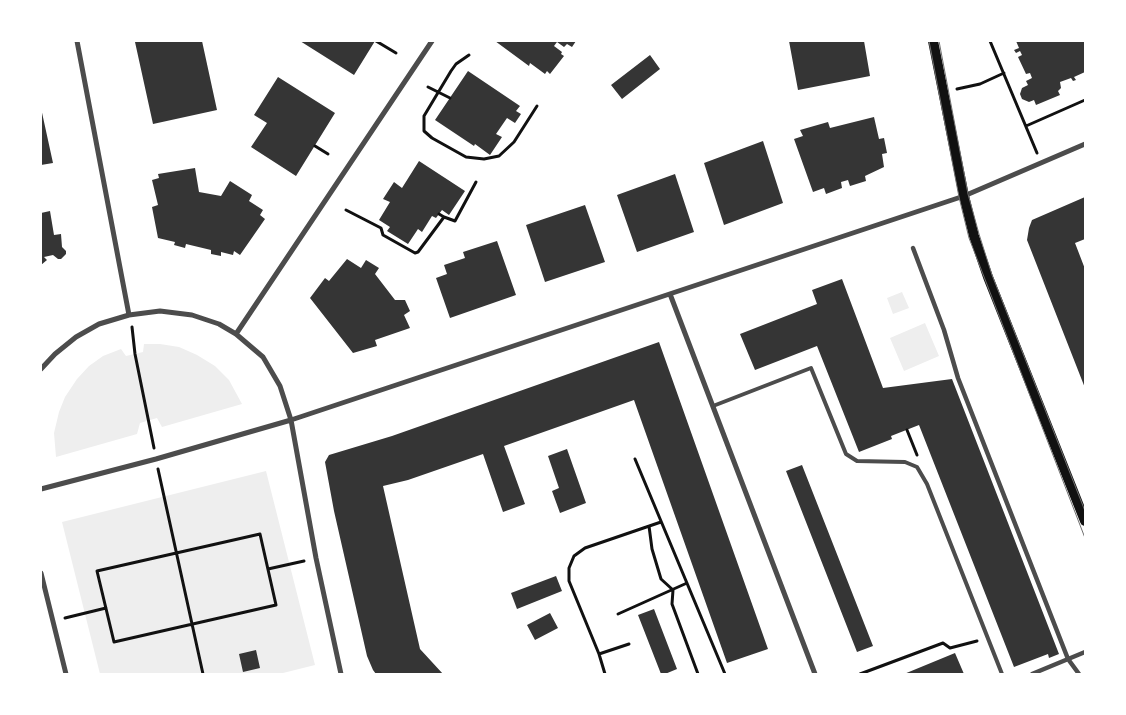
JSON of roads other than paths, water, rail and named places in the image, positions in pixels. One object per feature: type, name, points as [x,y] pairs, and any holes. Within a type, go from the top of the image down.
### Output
[{"type":"main road","points":[[933,41],[964,196],[974,236],[988,277],[1085,522]]},
{"type":"street","points":[[77,41],[129,315]]},
{"type":"street","points":[[236,334],[432,41]]},
{"type":"street","points":[[41,489],[156,459],[291,420],[964,196],[1085,144]]},
{"type":"street","points":[[912,248],[944,330],[958,378],[1068,659],[1079,674]]},
{"type":"street","points":[[670,294],[815,674]]},
{"type":"street","points":[[41,368],[76,337],[99,324],[129,315],[160,311],[192,315],[219,324],[236,334],[263,357],[280,386],[291,420],[316,558],[341,674]]},
{"type":"street","points":[[41,572],[66,674]]},
{"type":"street","points":[[1032,674],[1085,652]]},
{"type":"lane","points":[[713,406],[812,368],[846,454],[857,461],[905,462],[917,467],[927,484],[1002,674]]},
{"type":"tram line","points":[[929,41],[959,197],[969,238],[1085,538]]},
{"type":"tram line","points":[[939,41],[968,194],[979,234],[992,275],[1085,511]]}]
